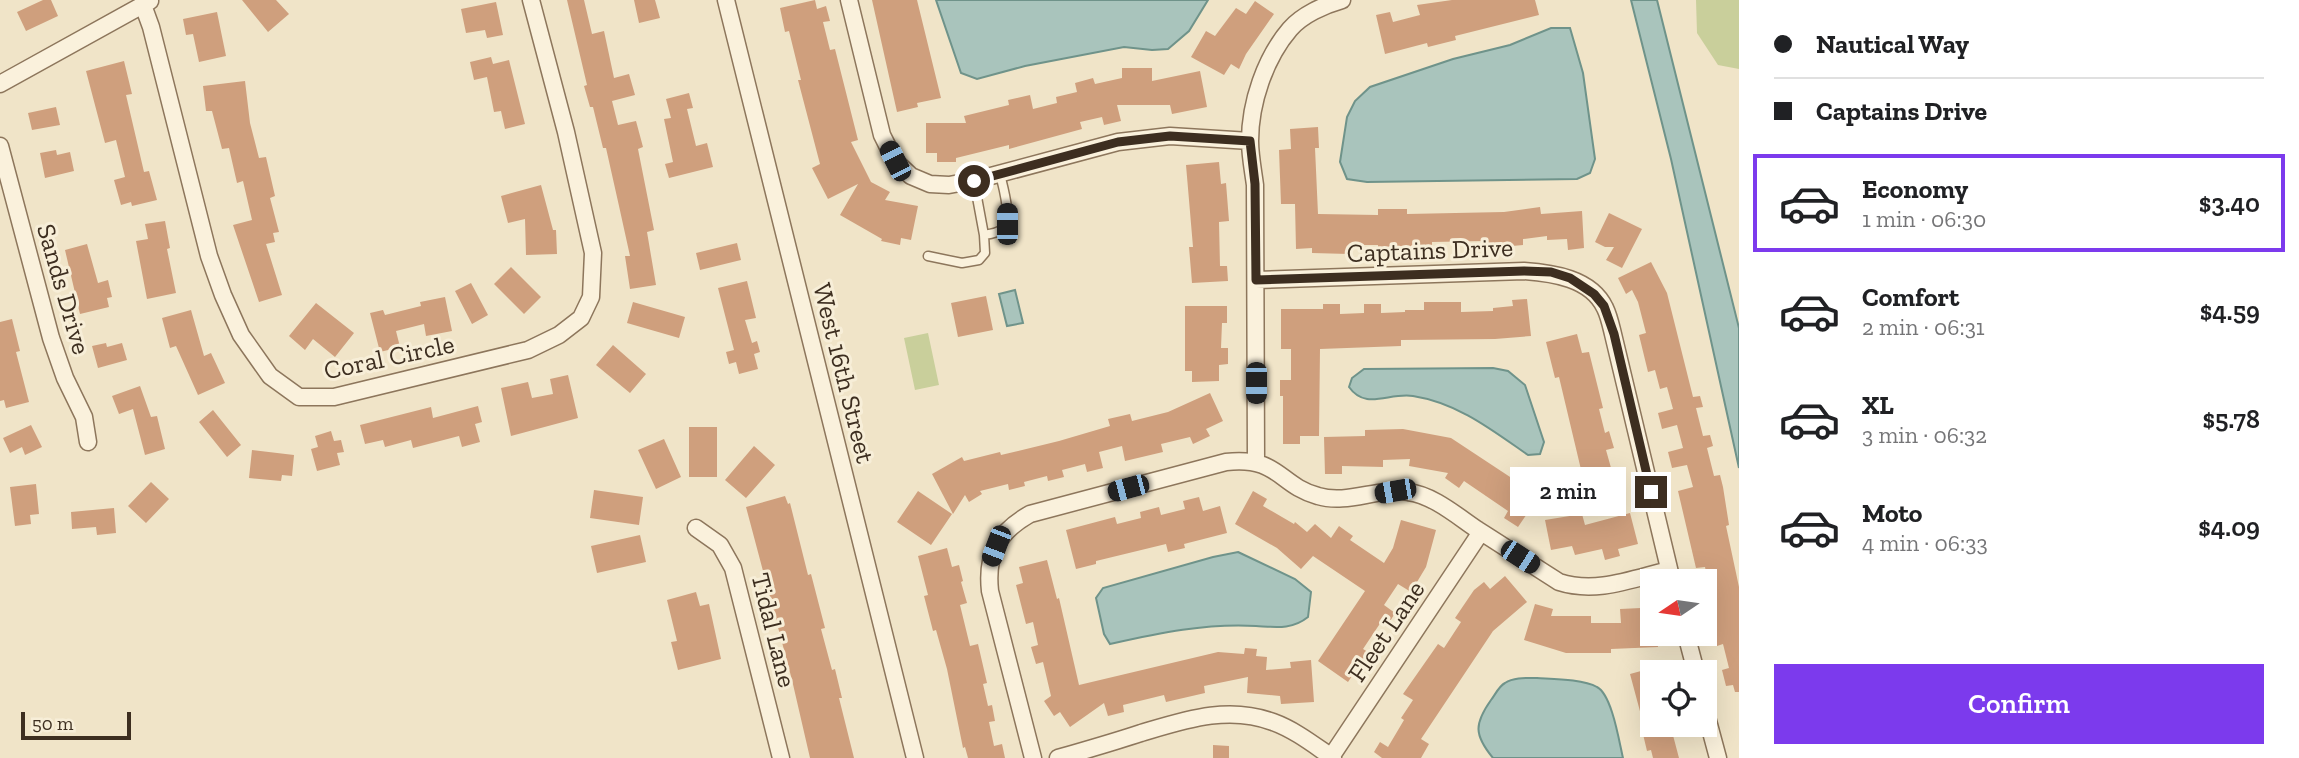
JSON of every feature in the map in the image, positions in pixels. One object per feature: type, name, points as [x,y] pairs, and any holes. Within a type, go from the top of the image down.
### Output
[{"type":"street","name":"Coral Circle","points":[[147,3],[209,256],[222,295],[241,335],[270,376],[299,397],[334,397],[528,350],[559,335],[581,317],[591,297],[593,253],[566,132],[531,0]]},
{"type":"street","name":"West 16th Street","points":[[726,0],[915,758]]},
{"type":"street","points":[[849,0],[882,135],[895,161],[911,176],[930,184],[949,185],[974,181],[1118,142],[1170,136],[1250,141]]},
{"type":"street","points":[[1256,462],[1255,184],[1250,141],[1259,87],[1279,44],[1291,27],[1316,10],[1342,0]]},
{"type":"street","points":[[0,84],[147,3]]},
{"type":"street","name":"Sands Drive","points":[[0,146],[51,338],[65,378],[84,417],[88,442]]},
{"type":"street","name":"Captains Drive","points":[[1256,280],[1551,272],[1570,278],[1594,294],[1604,306],[1614,334],[1669,569]]},
{"type":"street","points":[[1032,758],[990,591],[989,575],[991,559],[1004,534],[1030,514],[1226,462],[1256,462],[1272,468],[1303,490],[1317,496],[1334,499],[1395,491],[1424,496],[1559,582],[1574,587],[1640,581]]},
{"type":"street","name":"Tidal Lane","points":[[696,528],[720,545],[733,568],[781,758]]},
{"type":"street","name":"Fleet Lane","points":[[1332,757],[1481,532]]},
{"type":"street","points":[[1058,758],[1197,717],[1227,713],[1272,721],[1292,730],[1332,757]]},
{"type":"street","points":[[1712,737],[1718,758]]},
{"type":"lane","points":[[984,235],[1002,230],[1007,224],[1000,174]]},
{"type":"lane","points":[[928,256],[962,263],[979,260],[985,253],[974,181]]},
{"type":"green space","points":[[1696,0],[1739,0],[1739,69],[1718,65],[1697,33]]},
{"type":"green space","points":[[928,333],[939,385],[915,390],[904,338]]},
{"type":"water","points":[[936,0],[1208,0],[1189,31],[1168,49],[1124,47],[1025,66],[977,79],[961,73]]},
{"type":"water","points":[[1631,0],[1657,0],[1739,328],[1739,468],[1671,159]]},
{"type":"water","points":[[1551,28],[1570,28],[1583,73],[1595,159],[1590,173],[1577,179],[1367,182],[1347,179],[1340,162],[1347,117],[1355,101],[1370,87],[1453,59],[1510,45]]},
{"type":"water","points":[[1015,290],[1023,323],[1007,326],[999,294]]},
{"type":"water","points":[[1493,368],[1508,371],[1525,385],[1544,442],[1540,454],[1528,455],[1474,419],[1445,405],[1404,395],[1363,398],[1349,387],[1352,378],[1364,369]]},
{"type":"water","points":[[1238,552],[1295,579],[1311,592],[1308,617],[1283,627],[1201,627],[1110,644],[1104,634],[1096,598],[1103,588]]},
{"type":"water","points":[[1516,679],[1584,682],[1597,687],[1607,699],[1623,758],[1493,758],[1482,743],[1478,729],[1485,708],[1505,683]]},
{"type":"building","points":[[43,0],[51,0],[58,16],[26,31],[17,12]]},
{"type":"building","points":[[242,0],[276,0],[289,14],[268,32]]},
{"type":"building","points":[[567,0],[584,0],[592,34],[604,31],[614,78],[629,74],[635,95],[612,101],[618,125],[636,121],[643,147],[638,149],[654,230],[647,232],[656,285],[630,289],[625,256],[630,256],[606,148],[603,148],[593,107],[590,107],[584,86],[587,85]]},
{"type":"building","points":[[634,0],[655,0],[660,18],[639,23]]},
{"type":"building","points":[[815,0],[817,9],[826,6],[830,21],[823,22],[830,50],[835,49],[858,140],[851,142],[871,182],[890,192],[885,200],[918,206],[911,240],[901,238],[900,245],[881,241],[882,239],[840,215],[858,184],[828,199],[812,168],[820,164],[798,80],[801,80],[789,31],[785,32],[780,8]]},
{"type":"building","points":[[872,0],[917,0],[941,98],[917,103],[918,107],[897,112]]},
{"type":"building","points":[[1452,0],[1535,0],[1539,15],[1455,36],[1456,40],[1428,47],[1427,43],[1385,54],[1376,15],[1390,12],[1393,22],[1420,15],[1417,5]]},
{"type":"building","points":[[1255,1],[1274,14],[1246,54],[1239,69],[1231,64],[1224,75],[1191,57],[1206,31],[1215,36],[1236,8],[1246,14]]},
{"type":"building","points":[[496,2],[503,35],[487,38],[485,30],[466,33],[461,9]]},
{"type":"building","points":[[217,12],[226,56],[199,62],[193,34],[186,35],[183,19]]},
{"type":"building","points":[[491,57],[493,64],[509,60],[525,124],[505,129],[501,111],[494,112],[487,77],[474,80],[470,62]]},
{"type":"building","points":[[124,61],[132,94],[126,95],[144,172],[149,171],[157,200],[132,206],[131,202],[121,205],[114,180],[125,177],[116,140],[105,143],[86,71]]},
{"type":"building","points":[[1122,68],[1152,68],[1152,81],[1200,71],[1207,107],[1172,114],[1170,105],[1117,105],[1121,121],[1104,125],[1102,117],[1080,122],[1082,129],[1009,149],[1009,145],[956,158],[956,162],[937,162],[937,153],[926,153],[926,123],[966,123],[964,116],[1009,105],[1008,100],[1030,95],[1033,109],[1057,103],[1056,97],[1077,92],[1075,83],[1093,78],[1095,84],[1122,78]]},
{"type":"building","points":[[245,81],[250,123],[259,158],[266,157],[275,196],[270,198],[279,232],[273,233],[275,242],[266,244],[282,295],[259,302],[233,225],[252,220],[243,181],[237,183],[229,148],[222,149],[212,111],[206,111],[203,86]]},
{"type":"building","points":[[689,93],[693,108],[687,109],[696,146],[707,143],[713,167],[669,178],[665,164],[673,162],[664,119],[671,118],[666,99]]},
{"type":"building","points":[[56,107],[60,125],[32,130],[28,113]]},
{"type":"building","points":[[1318,127],[1319,148],[1315,148],[1318,214],[1378,215],[1378,209],[1407,209],[1407,214],[1504,212],[1540,207],[1541,214],[1582,211],[1584,248],[1568,250],[1567,239],[1547,240],[1547,236],[1523,239],[1523,245],[1501,249],[1484,249],[1484,241],[1432,242],[1432,250],[1378,251],[1378,245],[1350,245],[1349,254],[1312,253],[1312,248],[1296,249],[1295,204],[1281,204],[1279,150],[1291,149],[1290,129]]},
{"type":"building","points":[[56,150],[57,155],[70,152],[74,171],[45,178],[40,153]]},
{"type":"building","points":[[1219,162],[1221,184],[1226,183],[1229,221],[1219,222],[1220,266],[1227,266],[1228,281],[1192,283],[1189,247],[1193,247],[1186,165]]},
{"type":"building","points":[[541,185],[553,230],[556,230],[557,254],[526,255],[525,219],[508,223],[501,196]]},
{"type":"building","points":[[1609,213],[1642,229],[1622,268],[1606,260],[1614,247],[1605,247],[1595,242]]},
{"type":"building","points":[[165,221],[170,248],[167,249],[176,293],[147,299],[136,241],[148,239],[145,224]]},
{"type":"building","points":[[737,243],[741,260],[700,270],[696,253]]},
{"type":"building","points":[[87,244],[98,283],[108,280],[112,297],[107,298],[109,307],[80,314],[65,250]]},
{"type":"building","points":[[1651,262],[1667,293],[1693,397],[1700,396],[1703,407],[1696,408],[1703,436],[1710,435],[1713,446],[1707,448],[1714,476],[1720,475],[1723,487],[1729,525],[1726,526],[1739,587],[1739,692],[1735,692],[1733,685],[1726,686],[1722,670],[1729,668],[1723,644],[1717,646],[1717,569],[1696,568],[1678,491],[1693,487],[1687,465],[1672,468],[1668,452],[1683,448],[1677,425],[1662,429],[1658,413],[1673,409],[1667,387],[1660,389],[1655,370],[1648,372],[1639,335],[1646,333],[1638,302],[1632,290],[1626,294],[1618,278]]},
{"type":"building","points":[[511,267],[541,297],[524,314],[494,284]]},
{"type":"building","points":[[747,281],[756,318],[745,320],[752,343],[757,341],[760,352],[754,354],[758,369],[739,374],[736,362],[729,364],[726,352],[734,350],[718,288]]},
{"type":"building","points":[[471,283],[488,315],[472,324],[455,291]]},
{"type":"building","points":[[986,296],[993,330],[958,337],[951,303]]},
{"type":"building","points":[[445,297],[452,331],[426,336],[424,324],[396,331],[400,347],[380,352],[370,313],[383,310],[385,315],[421,306],[420,302]]},
{"type":"building","points":[[1527,299],[1531,336],[1401,340],[1401,346],[1320,349],[1319,436],[1300,436],[1300,444],[1283,444],[1283,396],[1280,396],[1280,380],[1291,380],[1291,349],[1281,349],[1281,309],[1323,309],[1323,304],[1340,304],[1340,314],[1364,313],[1364,304],[1381,304],[1381,313],[1424,310],[1424,302],[1461,302],[1461,312],[1493,311],[1493,308],[1513,306],[1512,300]]},
{"type":"building","points":[[633,302],[685,317],[679,338],[627,323]]},
{"type":"building","points":[[316,303],[354,333],[335,357],[313,339],[305,350],[289,336]]},
{"type":"building","points":[[1185,306],[1227,306],[1227,323],[1222,323],[1221,348],[1228,348],[1228,364],[1219,365],[1219,381],[1192,382],[1192,371],[1185,371]]},
{"type":"building","points":[[191,310],[204,356],[211,353],[225,383],[198,395],[176,346],[170,348],[162,318]]},
{"type":"building","points":[[12,319],[20,351],[16,352],[29,402],[6,408],[4,400],[0,401],[0,322]]},
{"type":"building","points":[[1577,334],[1582,353],[1589,352],[1603,408],[1599,409],[1605,433],[1609,431],[1614,448],[1606,450],[1613,475],[1620,473],[1624,490],[1588,499],[1559,377],[1555,378],[1546,342]]},
{"type":"building","points":[[106,343],[107,347],[122,343],[127,360],[98,368],[92,346]]},
{"type":"building","points":[[613,345],[646,374],[630,393],[596,365]]},
{"type":"building","points":[[568,375],[578,418],[511,436],[501,388],[528,382],[532,398],[553,394],[550,379]]},
{"type":"building","points":[[140,386],[151,417],[157,416],[165,449],[145,455],[133,409],[119,414],[112,396]]},
{"type":"building","points":[[1210,393],[1223,421],[1206,429],[1210,436],[1193,444],[1190,437],[1161,444],[1163,452],[1125,461],[1122,446],[1099,452],[1103,468],[1087,472],[1085,464],[1062,470],[1064,477],[1048,481],[1047,476],[1024,482],[1025,486],[1009,490],[1008,484],[980,491],[982,494],[969,502],[965,495],[953,514],[932,474],[962,457],[964,461],[1000,452],[1001,455],[1059,441],[1110,426],[1108,419],[1130,414],[1132,421],[1168,412]]},
{"type":"building","points":[[478,406],[482,422],[475,424],[480,442],[462,447],[459,436],[413,448],[411,440],[385,447],[383,440],[365,444],[360,425],[431,407],[433,418]]},
{"type":"building","points":[[213,410],[241,445],[227,457],[199,422]]},
{"type":"building","points":[[31,425],[42,447],[25,455],[22,447],[10,453],[3,438]]},
{"type":"building","points":[[689,427],[717,427],[717,477],[689,477]]},
{"type":"building","points":[[1403,429],[1451,438],[1539,496],[1518,527],[1504,518],[1508,511],[1464,481],[1459,488],[1445,478],[1448,473],[1409,466],[1410,459],[1383,460],[1383,467],[1342,466],[1342,474],[1325,474],[1324,437],[1365,436],[1365,430]]},
{"type":"building","points":[[331,431],[334,441],[341,440],[344,452],[337,453],[340,465],[317,471],[311,449],[318,447],[315,436]]},
{"type":"building","points":[[664,439],[681,477],[656,489],[638,450]]},
{"type":"building","points":[[754,446],[775,465],[746,498],[725,480]]},
{"type":"building","points":[[252,450],[294,455],[292,476],[282,475],[281,481],[249,478]]},
{"type":"building","points":[[151,482],[169,499],[146,523],[128,506]]},
{"type":"building","points":[[36,484],[39,514],[30,515],[31,524],[15,526],[10,487]]},
{"type":"building","points":[[594,490],[643,497],[639,525],[590,518]]},
{"type":"building","points":[[918,491],[952,514],[931,545],[897,522]]},
{"type":"building","points":[[1253,491],[1267,499],[1263,506],[1294,524],[1295,522],[1307,532],[1315,524],[1331,538],[1339,526],[1353,536],[1350,540],[1384,563],[1393,548],[1401,520],[1436,530],[1426,567],[1411,592],[1398,584],[1384,605],[1395,613],[1389,623],[1383,619],[1363,649],[1368,652],[1348,682],[1318,661],[1365,591],[1313,556],[1301,569],[1277,548],[1235,524]]},
{"type":"building","points":[[785,496],[788,504],[790,503],[808,575],[811,574],[825,628],[821,629],[832,670],[835,669],[842,698],[839,698],[854,758],[810,758],[746,507]]},
{"type":"building","points":[[1199,497],[1203,511],[1220,506],[1227,533],[1184,544],[1185,548],[1168,552],[1166,544],[1096,561],[1096,564],[1076,569],[1066,530],[1115,517],[1117,524],[1141,518],[1140,512],[1159,507],[1161,515],[1185,509],[1183,501]]},
{"type":"building","points":[[114,508],[116,533],[97,535],[96,527],[72,529],[71,512]]},
{"type":"building","points":[[1630,513],[1638,544],[1618,549],[1620,556],[1605,560],[1602,549],[1575,555],[1572,546],[1551,550],[1545,520],[1582,514],[1585,525]]},
{"type":"building","points":[[640,535],[646,562],[597,573],[591,546]]},
{"type":"building","points":[[947,548],[952,567],[959,565],[963,581],[961,582],[967,603],[960,605],[970,646],[978,644],[987,683],[983,684],[995,721],[989,722],[994,746],[1002,744],[1005,758],[968,758],[965,747],[963,748],[947,669],[924,596],[928,595],[918,556]]},
{"type":"building","points":[[1047,560],[1057,599],[1059,598],[1079,685],[1218,652],[1244,654],[1245,648],[1257,649],[1256,656],[1267,657],[1266,670],[1291,668],[1290,662],[1311,660],[1314,702],[1281,704],[1280,696],[1247,693],[1248,677],[1204,686],[1205,693],[1166,702],[1164,695],[1123,705],[1124,712],[1108,716],[1104,703],[1070,727],[1060,712],[1054,716],[1044,701],[1051,696],[1043,662],[1036,664],[1031,647],[1038,645],[1033,622],[1026,624],[1016,585],[1023,583],[1019,567]]},
{"type":"building","points":[[1505,576],[1527,602],[1493,631],[1421,739],[1429,744],[1421,758],[1382,758],[1374,752],[1380,742],[1388,747],[1404,720],[1401,718],[1413,700],[1403,694],[1438,644],[1444,648],[1461,622],[1455,618],[1474,590],[1484,582],[1490,589]]},
{"type":"building","points":[[696,592],[700,606],[709,604],[721,659],[678,670],[671,642],[677,641],[667,600]]},
{"type":"building","points":[[1535,604],[1553,609],[1551,616],[1591,616],[1591,623],[1621,623],[1620,609],[1640,608],[1640,646],[1658,647],[1611,649],[1611,653],[1566,653],[1524,640]]},
{"type":"building","points":[[1640,671],[1640,711],[1630,674]]},
{"type":"building","points":[[1644,737],[1673,737],[1679,758],[1653,758],[1651,750],[1647,751]]},
{"type":"building","points":[[1213,745],[1229,746],[1229,758],[1213,758]]},
{"type":"route","points":[[974,181],[1118,142],[1170,136],[1250,141],[1255,184],[1256,280],[1524,271],[1551,272],[1570,278],[1594,294],[1604,306],[1614,334],[1651,492]]}]
